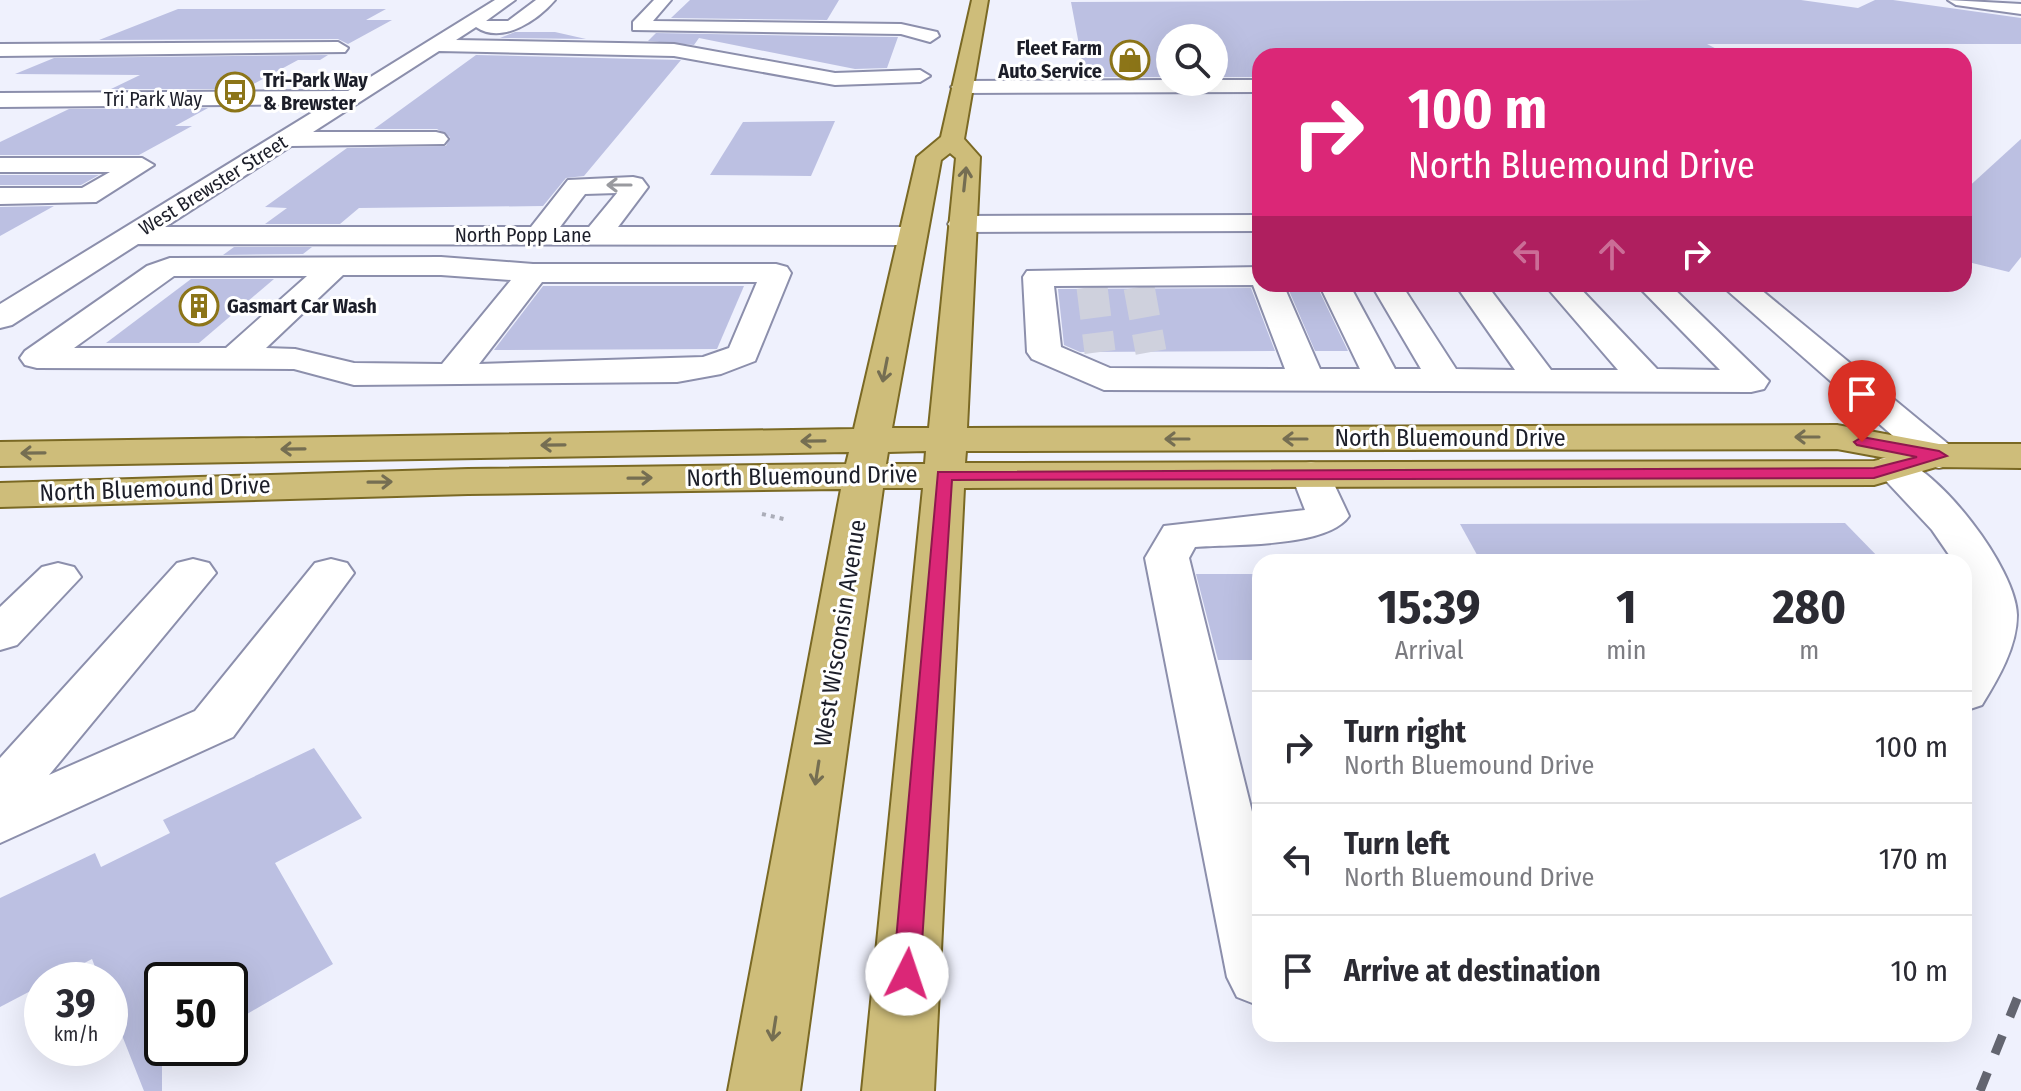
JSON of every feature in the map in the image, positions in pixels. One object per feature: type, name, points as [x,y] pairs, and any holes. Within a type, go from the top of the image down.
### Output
[{"type":"main road","points":[[898,1091],[968,157],[952,140],[980,0]]},
{"type":"main road","name":"West Wisconsin Avenue","points":[[764,1091],[869,457],[929,157],[952,140]]},
{"type":"main road","name":"North Bluemound Drive","points":[[946,458],[1837,437],[1939,456],[2021,456]]},
{"type":"main road","name":"North Bluemound Drive","points":[[0,454],[946,458],[1311,474],[1874,473],[1939,456]]},
{"type":"main road","name":"North Bluemound Drive","points":[[0,495],[869,457]]},
{"type":"street","name":"West Brewster Street","points":[[0,318],[507,0]]},
{"type":"street","points":[[512,26],[547,0]]},
{"type":"street","points":[[663,0],[631,26],[858,29],[903,22],[930,36],[973,35]]},
{"type":"street","points":[[1956,0],[2021,9]]},
{"type":"street","points":[[858,29],[868,10]]},
{"type":"street","points":[[466,26],[544,26]]},
{"type":"street","points":[[656,49],[681,28]]},
{"type":"street","points":[[30,32],[351,31]]},
{"type":"street","points":[[125,68],[201,32]]},
{"type":"street","points":[[930,36],[915,73],[961,90],[1252,86]]},
{"type":"street","points":[[436,45],[656,49],[698,53],[853,80],[920,76]]},
{"type":"street","points":[[0,50],[338,48]]},
{"type":"street","points":[[797,97],[807,74]]},
{"type":"street","points":[[14,120],[98,81]]},
{"type":"street","points":[[930,106],[961,90]]},
{"type":"street","name":"Tri Park Way","points":[[0,100],[353,97]]},
{"type":"street","points":[[287,139],[436,139]]},
{"type":"street","points":[[0,165],[142,165],[87,196],[0,196]]},
{"type":"street","points":[[539,235],[577,186],[633,185],[635,187],[598,235]]},
{"type":"street","points":[[1127,223],[1138,282]]},
{"type":"street","points":[[962,224],[1252,223]]},
{"type":"street","name":"North Popp Lane","points":[[134,235],[913,236]]},
{"type":"street","points":[[235,358],[337,265]]},
{"type":"street","points":[[441,266],[533,273],[776,273],[743,354],[709,367],[677,371],[354,374],[295,359],[37,358],[158,272],[170,267],[441,266]]},
{"type":"street","points":[[452,375],[533,273]]},
{"type":"street","points":[[1252,276],[1138,282],[1038,277],[1044,352],[1102,366],[1154,366],[1307,380],[1751,381],[1659,292]]},
{"type":"street","points":[[1271,292],[1307,380]]},
{"type":"street","points":[[1338,292],[1383,380]]},
{"type":"street","points":[[1391,292],[1445,380]]},
{"type":"street","points":[[1476,292],[1541,381]]},
{"type":"street","points":[[1566,292],[1647,380]]},
{"type":"street","points":[[1744,292],[1939,456]]},
{"type":"street","points":[[1894,468],[1942,512],[1970,554]]},
{"type":"street","points":[[1252,941],[1167,558],[1179,535],[1304,526],[1328,516],[1311,474]]},
{"type":"street","points":[[1972,558],[1991,596],[1991,635],[1972,676]]},
{"type":"street","points":[[0,795],[193,573]]},
{"type":"street","points":[[0,821],[214,724],[331,573]]},
{"type":"street","points":[[0,634],[58,577]]},
{"type":"building","points":[[690,0],[839,0],[827,20],[671,18]]},
{"type":"building","points":[[1801,0],[1858,8],[1875,0],[1893,0],[2021,18],[2021,44],[1707,44],[1715,48],[1252,48],[1252,77],[1228,77],[1228,24],[1156,24],[1156,77],[1085,77],[1071,2]]},
{"type":"building","points":[[178,9],[386,9],[366,20],[392,20],[348,44],[338,39],[99,40]]},
{"type":"building","points":[[515,32],[555,32],[586,39],[500,38]]},
{"type":"building","points":[[656,33],[898,37],[887,68],[855,69],[699,38],[694,45],[648,41]]},
{"type":"building","points":[[328,55],[320,60],[298,60],[244,89],[111,89],[140,75],[15,74],[54,58]]},
{"type":"building","points":[[476,55],[681,60],[584,176],[566,178],[543,206],[359,208],[340,224],[265,224],[287,208],[265,207],[347,148],[446,146],[450,137],[437,129],[374,129]]},
{"type":"building","points":[[208,108],[175,126],[192,126],[139,155],[0,155],[0,142],[69,109]]},
{"type":"building","points":[[835,121],[811,176],[710,175],[743,122]]},
{"type":"building","points":[[2021,139],[2021,257],[2009,272],[1972,263],[1972,184]]},
{"type":"building","points":[[0,175],[99,175],[81,185],[0,185]]},
{"type":"building","points":[[54,206],[0,236],[0,207]]},
{"type":"building","points":[[234,247],[312,247],[303,254],[223,255]]},
{"type":"building","name":"Gasmart Car Wash","points":[[191,279],[274,279],[199,343],[106,343]]},
{"type":"building","points":[[543,286],[744,286],[717,349],[494,350]]},
{"type":"building","points":[[1251,288],[1275,351],[1080,352],[1064,345],[1058,289]]},
{"type":"building","points":[[1290,292],[1320,292],[1348,351],[1315,351]]},
{"type":"building","points":[[1845,523],[1875,554],[1477,554],[1460,524]]},
{"type":"building","points":[[1196,574],[1252,574],[1252,660],[1218,660]]},
{"type":"building","points":[[314,748],[362,818],[275,863],[333,964],[248,1014],[248,962],[144,962],[144,1066],[162,1066],[162,1091],[144,1091],[128,1051],[128,962],[93,962],[92,959],[86,962],[24,962],[24,994],[0,1007],[0,898],[95,853],[101,867],[170,833],[163,820]]},
{"type":"tunnel","points":[[1092,287],[1100,352]]},
{"type":"tunnel","points":[[1139,287],[1151,352]]},
{"type":"railway","points":[[1980,1091],[2021,989]]},
{"type":"place","name":"Fleet Farm Auto Service","points":[[1130,60]]},
{"type":"place","name":"Tri-Park Way & Brewster","points":[[235,92]]},
{"type":"place","name":"Gasmart Car Wash","points":[[199,306]]},
{"type":"route","points":[[907,974],[944,475],[1874,473],[1939,456],[1862,442]]}]
